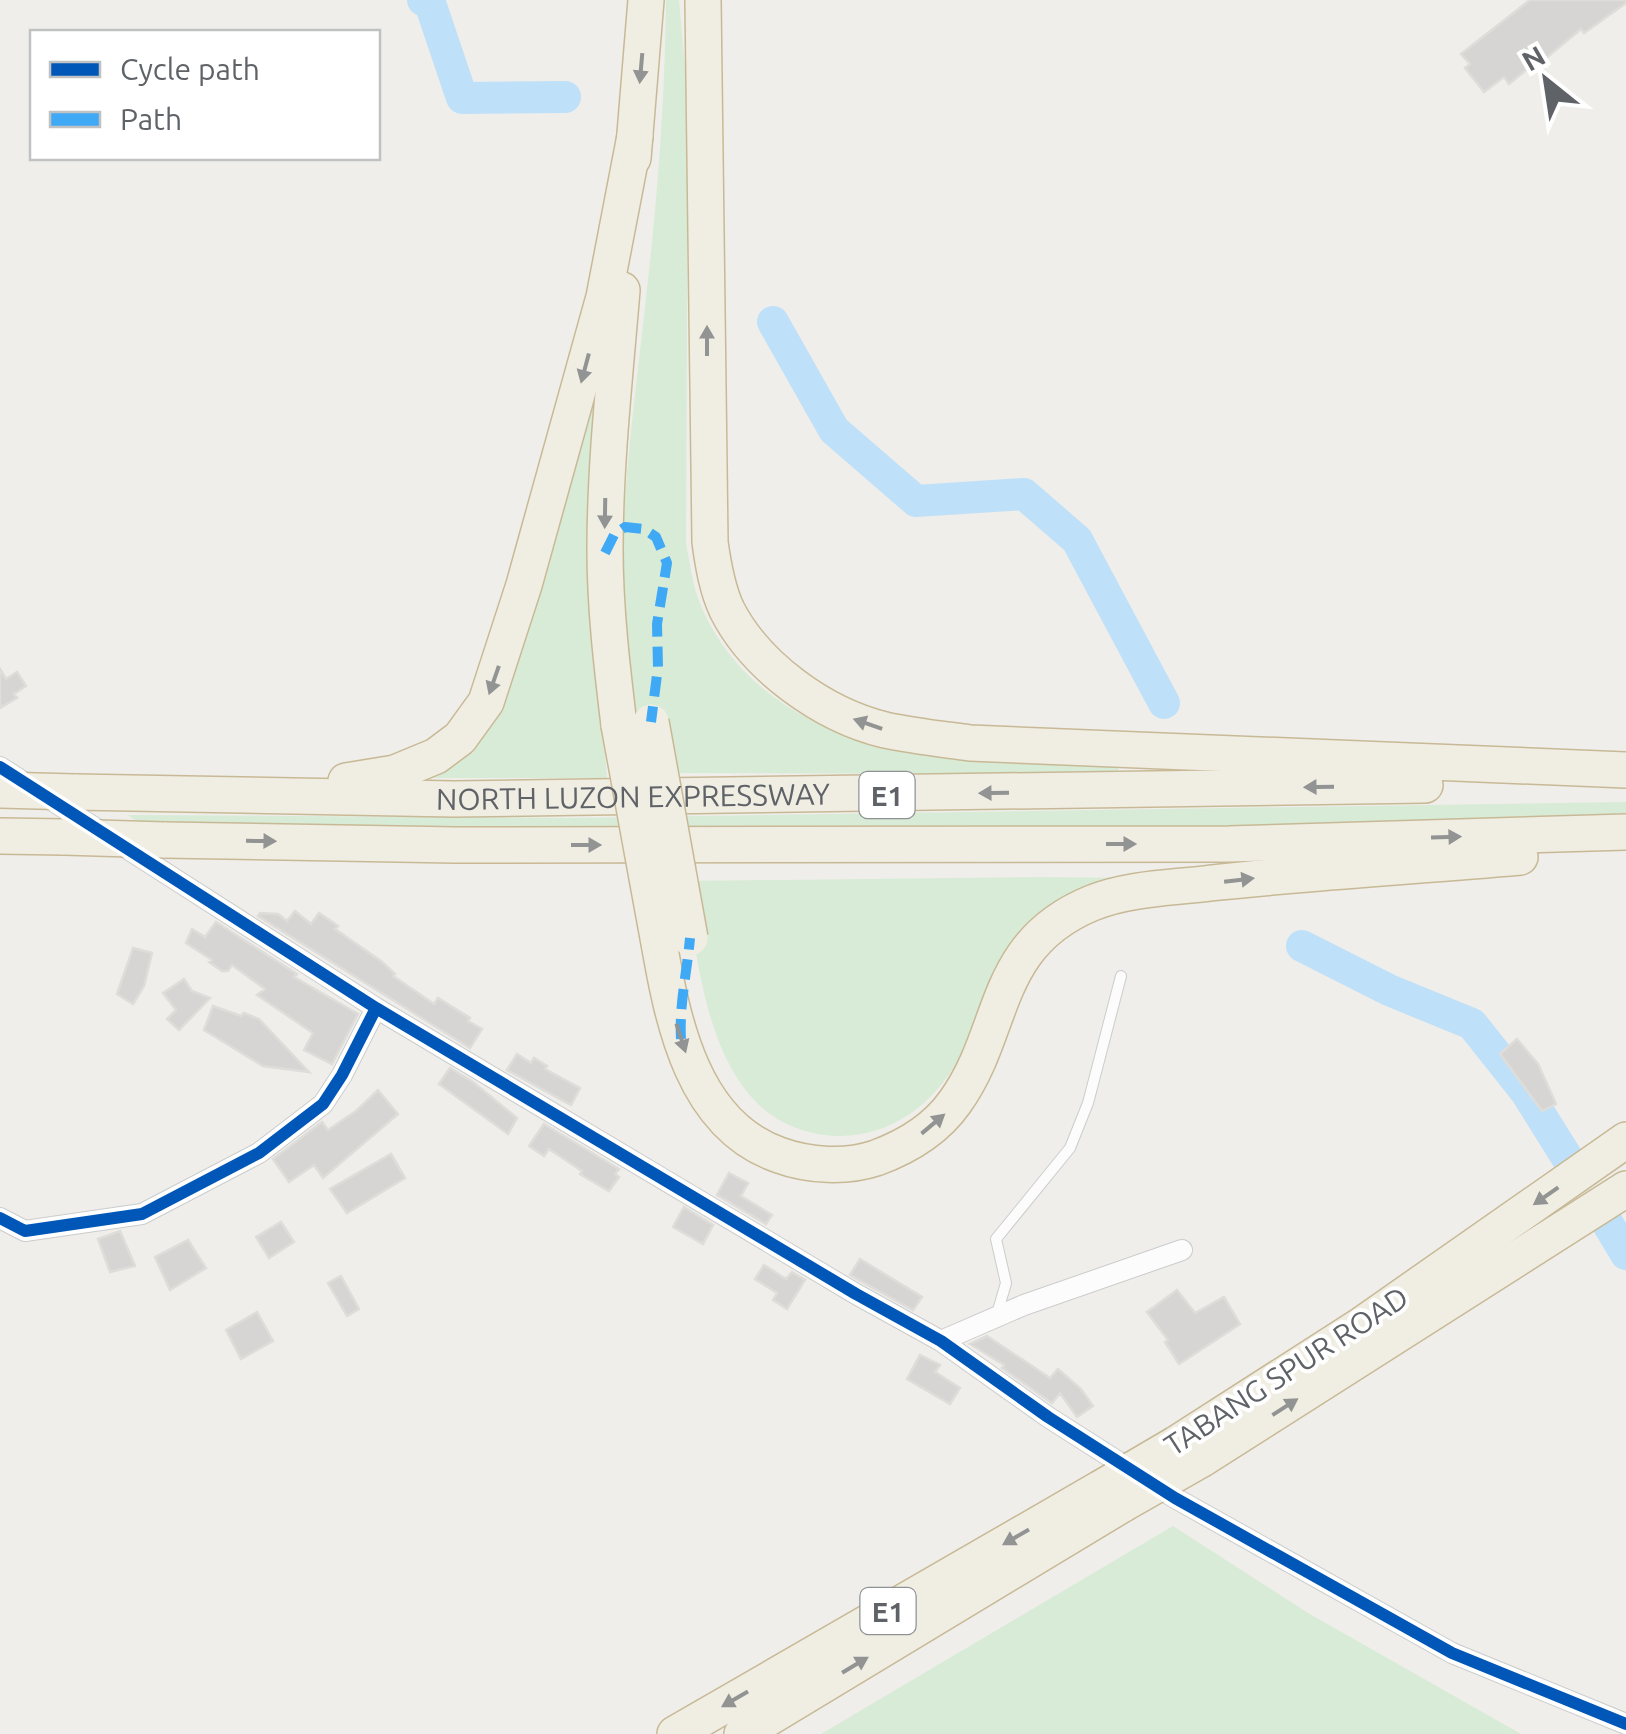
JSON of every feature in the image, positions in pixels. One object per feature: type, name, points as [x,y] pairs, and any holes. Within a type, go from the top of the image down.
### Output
[{"type":"highway","points":[[646,0],[606,492],[606,603],[635,723],[674,941],[680,1039],[713,1106],[736,1130],[769,1152],[794,1160],[847,1164],[896,1150],[941,1119],[965,1088],[1011,973],[1054,926],[1090,904],[1131,892],[1285,875],[1626,846]]},
{"type":"highway","points":[[703,0],[710,542],[726,607],[750,642],[782,676],[845,716],[882,729],[970,743],[1626,770]]},
{"type":"highway","points":[[149,792],[375,778],[436,756],[469,728],[493,685],[561,455],[604,297],[635,136]]},
{"type":"highway","name":"NORTH LUZON EXPRESSWAY","points":[[0,790],[454,800],[1106,792],[1626,780]]},
{"type":"highway","name":"NORTH LUZON EXPRESSWAY","points":[[0,836],[455,845],[1230,844],[1626,832]]},
{"type":"highway","name":"TABANG SPUR ROAD","points":[[1189,1451],[1626,1140]]},
{"type":"highway","name":"TABANG SPUR ROAD","points":[[675,1734],[1112,1496],[1626,1189]]},
{"type":"highway","name":"TABANG SPUR ROAD","points":[[742,1734],[1112,1496]]},
{"type":"street","points":[[0,767],[376,1008],[941,1341],[1048,1417],[1175,1498],[1452,1653],[1626,1724]]},
{"type":"street","points":[[0,1218],[25,1231],[142,1214],[259,1153],[323,1104],[376,1008]]},
{"type":"street","points":[[941,1341],[1024,1306],[1182,1250]]},
{"type":"lane","points":[[995,1320],[1006,1283],[996,1239],[1070,1148],[1088,1103],[1121,976]]},
{"type":"green space","points":[[666,0],[679,0],[688,101],[686,543],[695,589],[706,617],[738,665],[759,685],[807,718],[834,730],[862,740],[1118,760],[1118,774],[647,773],[625,668],[622,562],[627,471],[658,181]]},
{"type":"green space","points":[[604,354],[601,699],[607,778],[432,778],[430,772],[446,764]]},
{"type":"green space","points":[[1626,802],[1626,813],[1179,829],[148,830],[128,815],[568,818]]},
{"type":"green space","points":[[1135,878],[1096,890],[1082,901],[990,1000],[947,1078],[915,1110],[896,1122],[855,1135],[809,1132],[775,1118],[749,1094],[729,1064],[704,991],[685,881]]},
{"type":"green space","points":[[1173,1526],[1308,1613],[1521,1734],[821,1734]]},
{"type":"building","points":[[1530,0],[1626,3],[1584,33],[1581,29],[1533,69],[1531,66],[1509,84],[1504,77],[1484,92],[1465,68],[1470,64],[1461,54]]},
{"type":"building","points":[[0,669],[6,679],[17,672],[26,686],[14,694],[17,698],[0,708]]},
{"type":"building","points":[[295,911],[311,924],[319,913],[381,961],[393,976],[434,1004],[438,998],[470,1018],[468,1021],[482,1029],[470,1048],[258,916],[278,914],[287,921]]},
{"type":"building","points":[[216,922],[297,974],[294,977],[358,1014],[332,1064],[304,1050],[313,1033],[257,995],[265,989],[232,965],[228,971],[222,971],[186,943],[192,929],[205,937]]},
{"type":"building","points":[[133,948],[152,953],[144,986],[133,1004],[117,994]]},
{"type":"building","points":[[184,979],[192,991],[210,998],[179,1030],[167,1019],[176,1010],[163,993]]},
{"type":"building","points":[[213,1006],[259,1019],[309,1072],[263,1066],[204,1030]]},
{"type":"building","points":[[1517,1039],[1538,1064],[1556,1104],[1542,1111],[1500,1054]]},
{"type":"building","points":[[517,1054],[531,1063],[534,1058],[547,1066],[545,1069],[580,1088],[571,1105],[507,1070]]},
{"type":"building","points":[[450,1068],[517,1118],[508,1134],[439,1084]]},
{"type":"building","points":[[378,1090],[398,1114],[323,1178],[314,1165],[289,1182],[273,1159],[322,1122],[328,1130]]},
{"type":"building","points":[[544,1124],[619,1169],[615,1174],[619,1177],[609,1191],[549,1149],[544,1156],[529,1146]]},
{"type":"building","points":[[391,1154],[405,1178],[347,1213],[330,1189]]},
{"type":"building","points":[[729,1173],[748,1183],[741,1196],[772,1215],[766,1224],[717,1195]]},
{"type":"building","points":[[684,1207],[713,1225],[703,1244],[673,1227]]},
{"type":"building","points":[[281,1222],[294,1242],[269,1258],[256,1237]]},
{"type":"building","points":[[120,1231],[135,1266],[110,1272],[98,1239]]},
{"type":"building","points":[[188,1240],[206,1268],[170,1290],[155,1257]]},
{"type":"building","points":[[860,1259],[922,1297],[913,1310],[850,1275]]},
{"type":"building","points":[[764,1265],[786,1279],[792,1272],[805,1280],[787,1309],[773,1300],[777,1293],[755,1279]]},
{"type":"building","points":[[341,1276],[359,1309],[347,1316],[328,1283]]},
{"type":"building","points":[[1177,1290],[1195,1313],[1224,1297],[1240,1324],[1179,1364],[1165,1342],[1168,1340],[1147,1312]]},
{"type":"building","points":[[257,1312],[273,1341],[241,1359],[226,1330]]},
{"type":"building","points":[[987,1336],[1050,1378],[1058,1369],[1093,1406],[1077,1417],[1060,1393],[1052,1403],[970,1344]]},
{"type":"building","points":[[920,1355],[940,1365],[935,1372],[960,1388],[950,1404],[907,1379]]},
{"type":"waterway","points":[[423,0],[430,3],[462,98],[565,97]]},
{"type":"waterway","points":[[773,322],[834,430],[916,501],[1024,494],[1077,540],[1164,703]]},
{"type":"waterway","points":[[1302,946],[1389,990],[1472,1024],[1526,1092],[1571,1164]]},
{"type":"waterway","points":[[1605,1219],[1626,1254]]},
{"type":"marked path","points":[[605,553],[614,535],[625,527],[644,529],[656,537],[667,563],[657,624],[658,667],[651,722]]},
{"type":"marked path","points":[[681,1039],[690,938]]},
{"type":"cycle path","points":[[0,767],[376,1008],[941,1341],[1048,1417],[1175,1498],[1452,1653],[1626,1724]]},
{"type":"cycle path","points":[[0,1218],[25,1231],[142,1214],[259,1153],[323,1104],[376,1008]]}]
